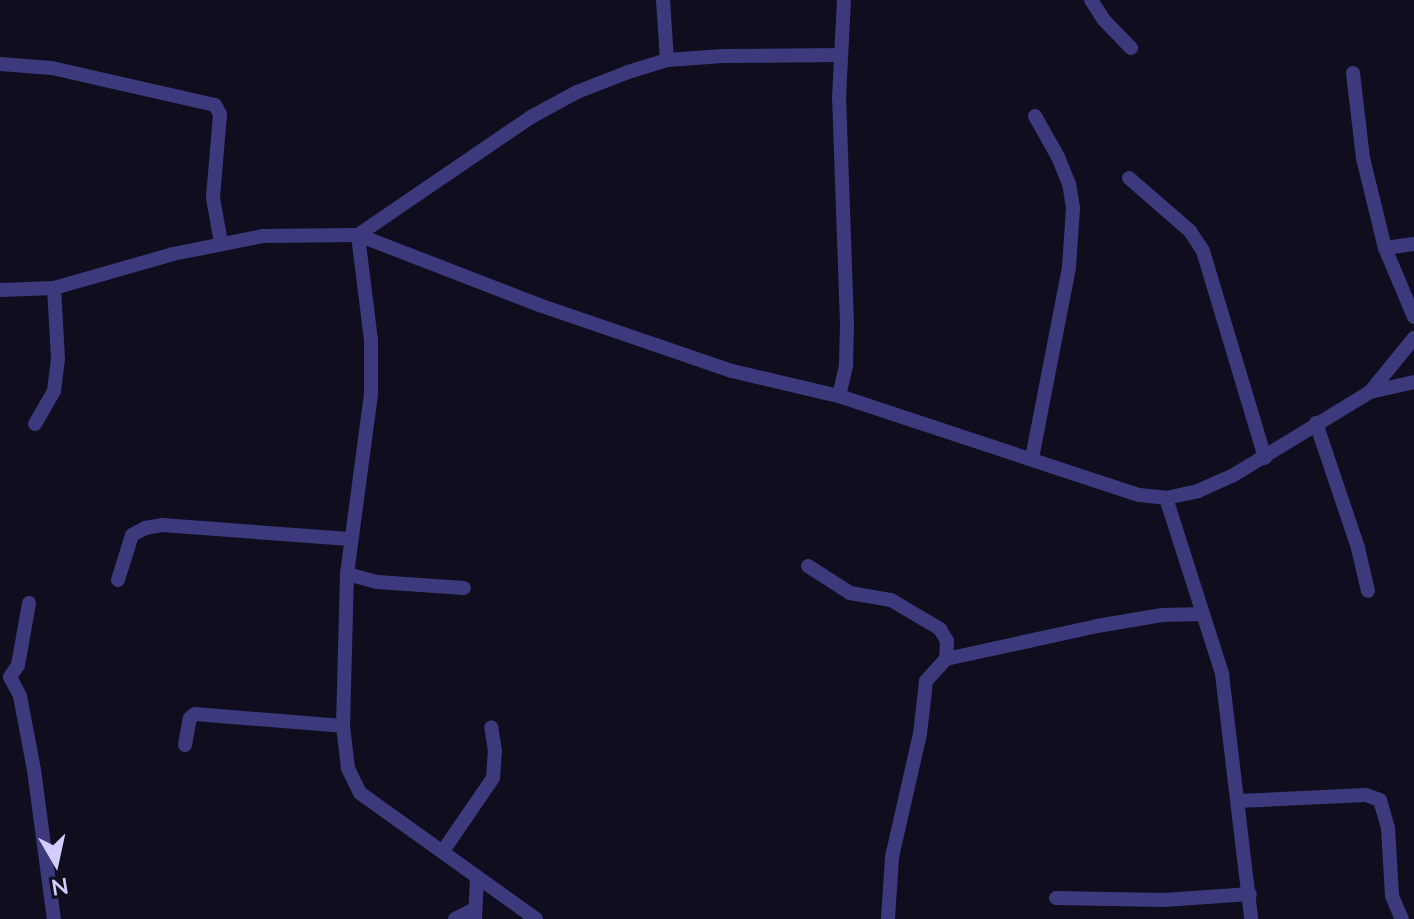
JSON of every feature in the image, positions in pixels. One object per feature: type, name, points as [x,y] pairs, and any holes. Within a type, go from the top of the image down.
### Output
[{"type":"street","points":[[663,0],[667,60]]},
{"type":"street","points":[[839,396],[846,365],[847,324],[841,55],[844,0]]},
{"type":"street","points":[[1091,0],[1104,20],[1131,48]]},
{"type":"street","points":[[358,235],[531,117],[577,92],[667,60],[841,55]]},
{"type":"street","points":[[0,64],[52,68],[215,105],[220,114],[213,198],[221,243]]},
{"type":"street","points":[[1353,73],[1363,158],[1385,248],[1414,317]]},
{"type":"street","points":[[1032,458],[1069,267],[1073,208],[1069,184],[1058,157],[1035,116]]},
{"type":"street","points":[[1129,178],[1190,231],[1203,251],[1265,458]]},
{"type":"street","points":[[358,235],[371,340],[371,393],[366,446],[349,539],[343,726],[348,768],[360,793],[536,919]]},
{"type":"street","points":[[0,290],[54,288],[221,243],[263,236],[358,235],[542,306],[732,371],[839,396],[1139,495],[1166,498],[1198,491],[1265,458],[1316,423],[1370,392],[1414,382]]},
{"type":"street","points":[[1385,248],[1414,244]]},
{"type":"street","points":[[35,424],[54,391],[58,359],[54,288]]},
{"type":"street","points":[[1370,392],[1414,338]]},
{"type":"street","points":[[1316,423],[1358,548],[1368,591]]},
{"type":"street","points":[[1166,498],[1222,674],[1251,919]]},
{"type":"street","points":[[118,580],[132,535],[145,528],[162,525],[349,539]]},
{"type":"street","points":[[808,566],[850,593],[891,600],[940,629],[947,641],[946,659]]},
{"type":"street","points":[[347,574],[377,582],[464,588]]},
{"type":"street","points":[[29,603],[22,651],[5,677],[20,696],[34,770],[54,919]]},
{"type":"street","points":[[888,919],[892,857],[920,734],[926,681],[946,659],[1097,626],[1162,615],[1203,614]]},
{"type":"street","points":[[185,745],[190,718],[195,714],[343,726]]},
{"type":"street","points":[[443,851],[493,778],[495,751],[491,727]]},
{"type":"street","points":[[1238,801],[1366,795],[1380,800],[1388,828],[1392,896],[1402,919]]},
{"type":"street","points":[[455,919],[475,914],[477,878]]},
{"type":"street","points":[[1056,898],[1164,900],[1250,894]]}]
